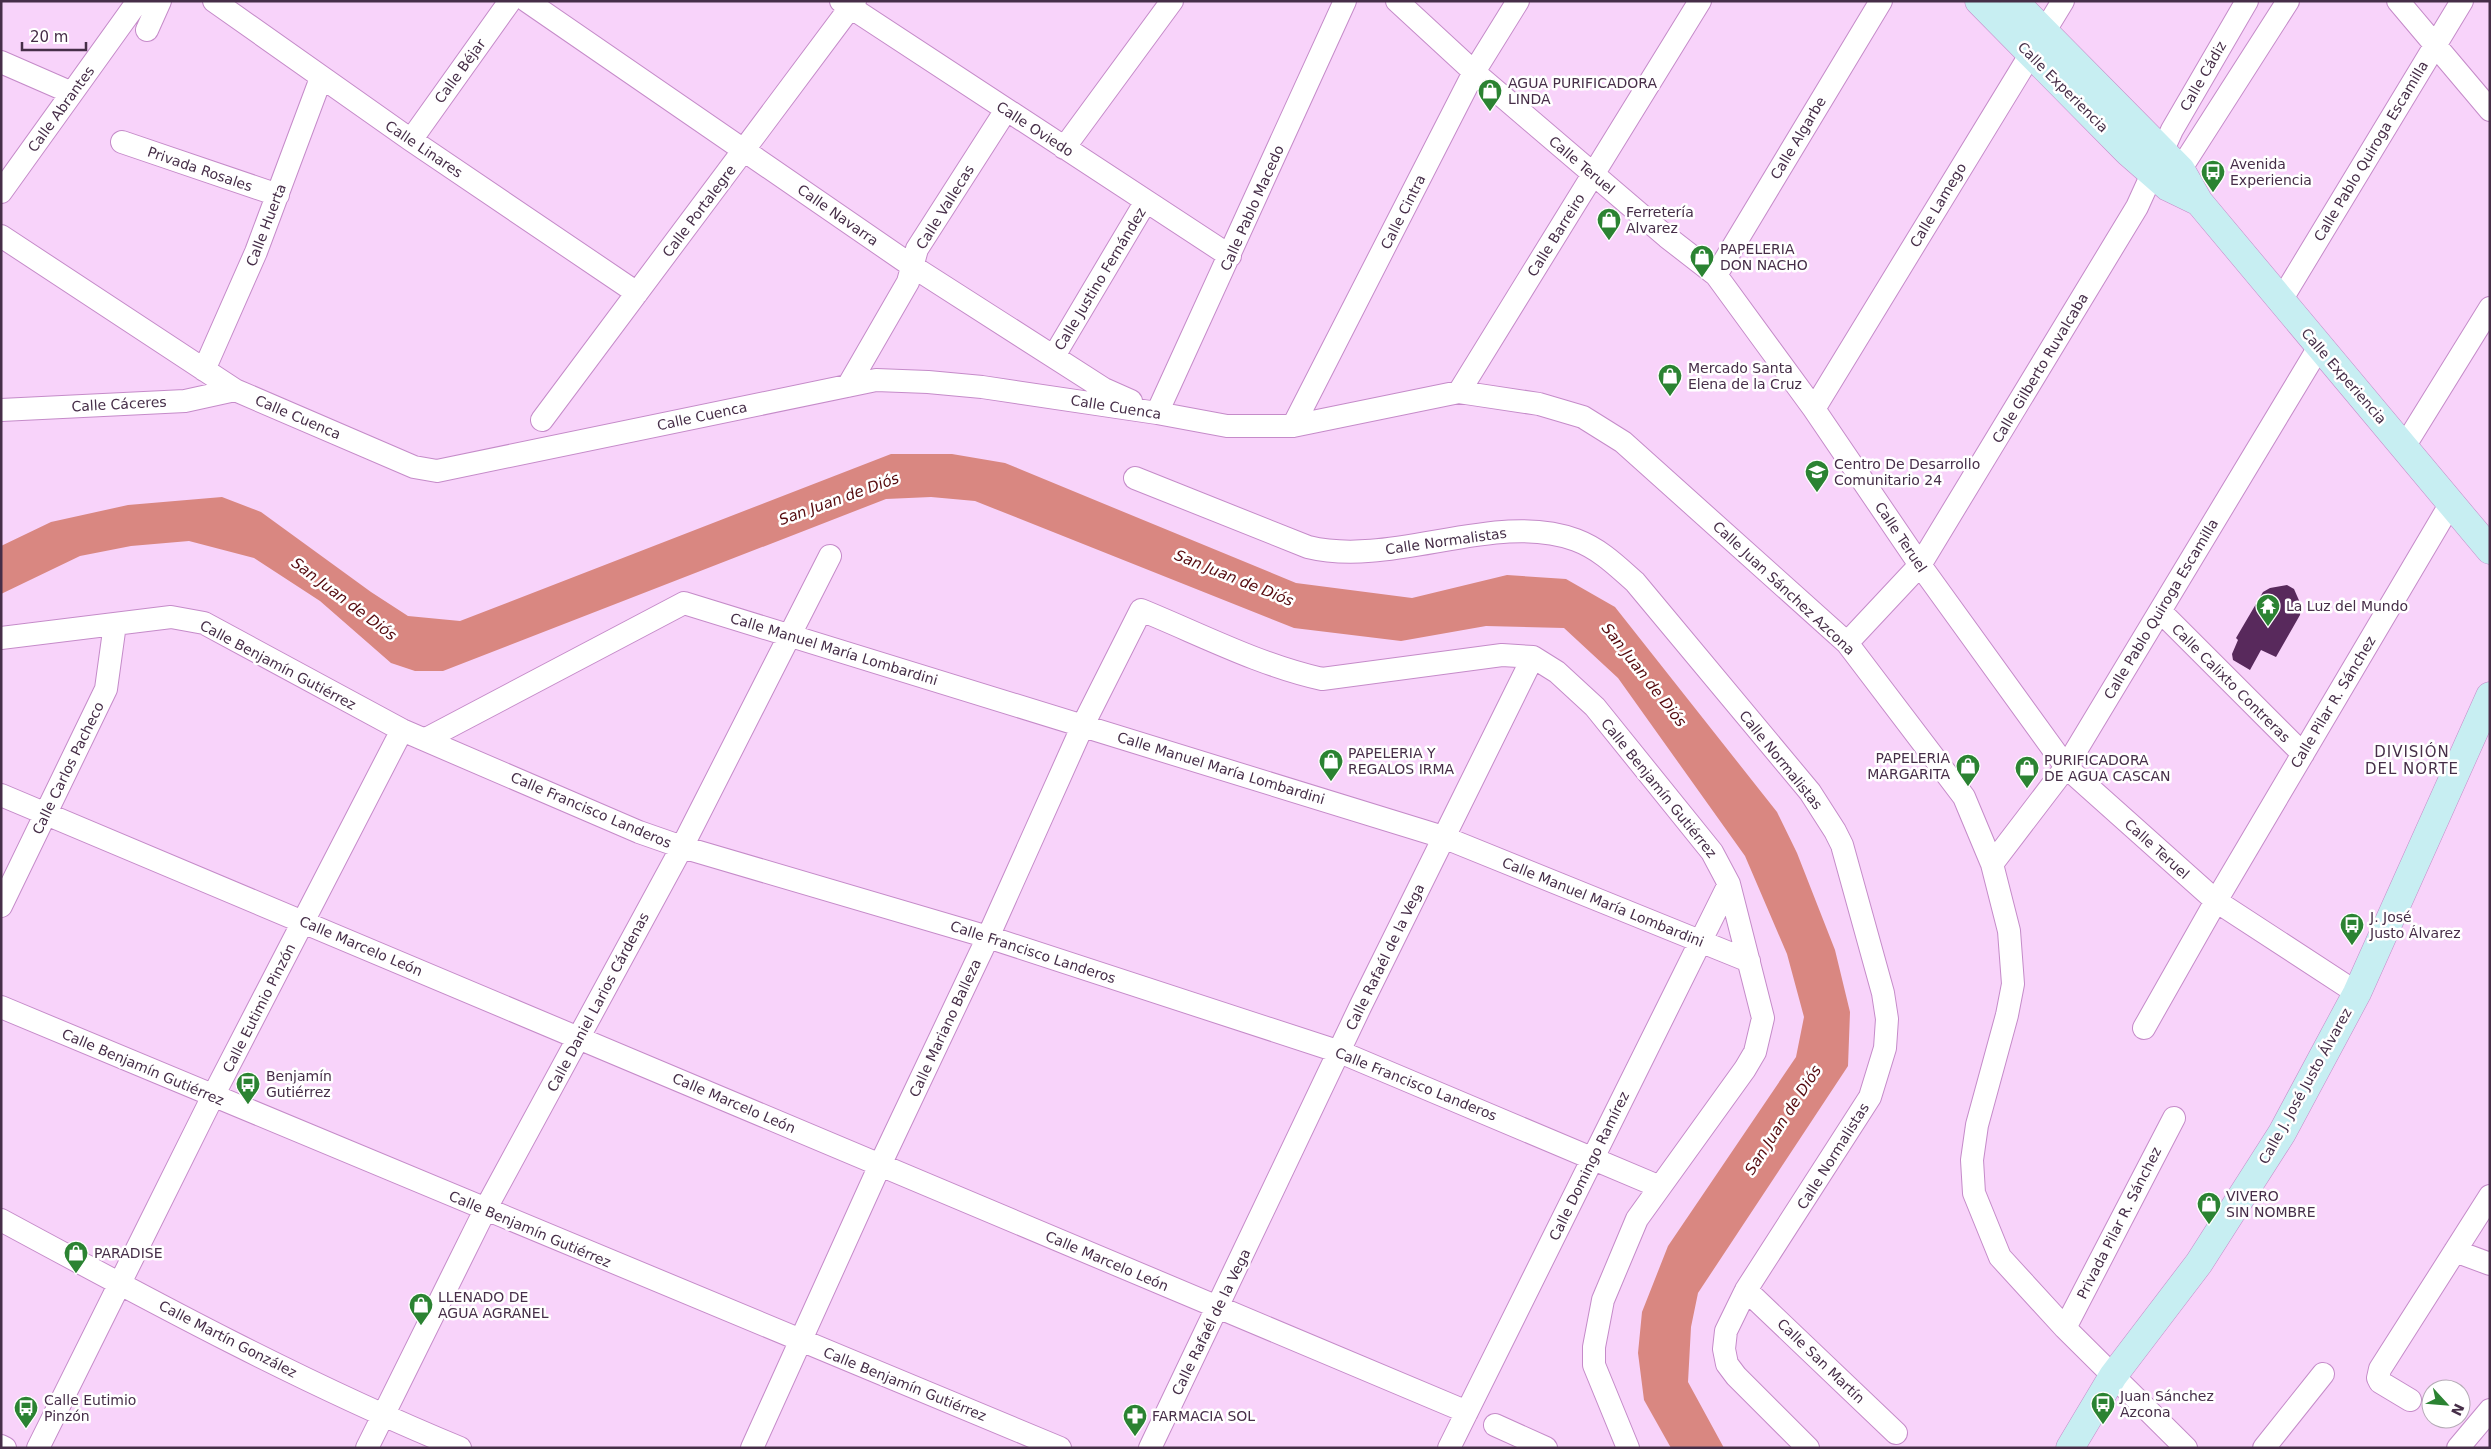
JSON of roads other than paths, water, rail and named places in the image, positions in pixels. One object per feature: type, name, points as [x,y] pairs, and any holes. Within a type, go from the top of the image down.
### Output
[{"type":"street","name":"Calle Abrantes","points":[[1,192],[138,1]]},
{"type":"street","points":[[147,30],[160,1]]},
{"type":"street","name":"Calle Linares","points":[[214,1],[321,78],[636,293]]},
{"type":"street","name":"Calle Béjar","points":[[411,140],[510,1]]},
{"type":"street","name":"Calle Navarra","points":[[527,1],[912,266],[1104,389],[1157,413]]},
{"type":"street","name":"Calle Pablo Macedo","points":[[1157,413],[1345,1]]},
{"type":"street","name":"Calle Teruel","points":[[1397,1],[1474,72],[1667,237],[1716,275],[1814,409],[1920,565],[2066,767],[2216,901],[2357,993]]},
{"type":"street","name":"Calle Cintra","points":[[1293,426],[1474,72],[1518,1]]},
{"type":"street","name":"Calle Barreiro","points":[[1459,392],[1700,1]]},
{"type":"street","name":"Calle Algarbe","points":[[1716,275],[1881,1]]},
{"type":"street","name":"Calle Experiencia","points":[[1979,1],[2037,44],[2199,202],[2280,302],[2490,550]]},
{"type":"street","name":"Calle Experiencia","points":[[2014,1],[2037,44]]},
{"type":"street","name":"Calle Lamego","points":[[1814,409],[2063,1]]},
{"type":"street","name":"Calle Cádiz","points":[[2166,170],[2172,130],[2247,1]]},
{"type":"street","name":"Calle Gilberto Ruvalcaba","points":[[1847,643],[1920,565],[2138,207],[2288,1]]},
{"type":"street","points":[[2398,1],[2490,110]]},
{"type":"street","name":"Calle Pablo Quiroga Escamilla","points":[[2280,302],[2462,1]]},
{"type":"street","name":"Calle Portalegre","points":[[542,420],[744,150],[849,3]]},
{"type":"street","name":"Calle Oviedo","points":[[849,3],[1006,110],[1230,256]]},
{"type":"street","points":[[1064,148],[1168,3]]},
{"type":"street","points":[[1,62],[72,93]]},
{"type":"street","name":"Calle Huerta","points":[[204,370],[239,295],[321,78]]},
{"type":"street","name":"Calle Vallecas","points":[[848,386],[908,282],[917,249],[1006,110]]},
{"type":"street","name":"Privada Rosales","points":[[122,142],[278,195]]},
{"type":"street","name":"Calle Justino Fernández","points":[[1054,356],[1146,201]]},
{"type":"street","name":"Calle Cuenca","points":[[1,236],[235,390],[414,467],[437,471],[876,380],[982,387],[1157,413],[1227,426],[1293,426],[1459,392]]},
{"type":"street","points":[[2404,447],[2490,308]]},
{"type":"street","name":"Calle Pablo Quiroga Escamilla","points":[[1992,864],[2066,767],[2319,347]]},
{"type":"street","name":"Calle Cáceres","points":[[1,410],[185,401],[235,390]]},
{"type":"street","name":"Calle Juan Sánchez Azcona","points":[[1459,392],[1539,404],[1583,417],[1623,442],[1847,643],[1964,797],[1992,864],[2009,931],[2013,984],[2007,1015],[1977,1125],[1972,1160],[1974,1192],[2000,1257],[2065,1328],[2186,1448]]},
{"type":"street","name":"Calle Normalistas","points":[[1135,478],[1308,547],[1331,553],[1368,551],[1516,531],[1548,533],[1577,540],[1607,556],[1635,582],[1810,792],[1842,845],[1884,993],[1887,1019],[1885,1048],[1870,1097],[1746,1290],[1726,1331],[1724,1349],[1727,1364],[1808,1448]]},
{"type":"street","name":"Calle Pilar R. Sánchez","points":[[2216,901],[2451,502]]},
{"type":"street","name":"Calle Daniel Larios Cárdenas","points":[[367,1448],[485,1210],[682,847],[830,556]]},
{"type":"street","name":"Calle Manuel María Lombardini","points":[[426,739],[684,603],[1443,837],[1749,961]]},
{"type":"street","name":"Calle Benjamín Gutiérrez","points":[[1141,610],[1261,660],[1296,673],[1322,678],[1502,655],[1533,657],[1557,672],[1595,707],[1712,852],[1729,884],[1763,1018],[1755,1052],[1637,1219],[1603,1300],[1594,1347],[1594,1365],[1628,1448]]},
{"type":"street","name":"Calle Mariano Balleza","points":[[752,1448],[799,1340],[988,937],[1083,726],[1141,610]]},
{"type":"street","name":"Calle Calixto Contreras","points":[[2160,611],[2302,754]]},
{"type":"street","name":"Calle Benjamín Gutiérrez","points":[[1,638],[171,617],[204,623],[402,730]]},
{"type":"street","name":"Calle Carlos Pacheco","points":[[1,906],[106,689],[115,624]]},
{"type":"street","name":"Calle Rafaél de la Vega","points":[[1150,1448],[1219,1308],[1443,837],[1533,657]]},
{"type":"street","name":"Calle J. José Justo Álvarez","points":[[2070,1448],[2113,1376],[2210,1247],[2282,1133],[2357,993],[2490,696]]},
{"type":"street","name":"Calle Francisco Landeros","points":[[402,730],[639,832],[682,847],[988,937],[1340,1052],[1660,1187]]},
{"type":"street","name":"Calle Eutimio Pinzón","points":[[38,1448],[213,1096],[402,730]]},
{"type":"street","name":"Calle Marcelo León","points":[[1,795],[1467,1412]]},
{"type":"street","name":"Calle Domingo Ramírez","points":[[1449,1448],[1729,884]]},
{"type":"street","points":[[2144,1028],[2216,901]]},
{"type":"street","name":"Calle Benjamín Gutiérrez","points":[[1,1007],[1060,1448]]},
{"type":"street","name":"Privada Pilar R. Sánchez","points":[[2065,1328],[2174,1118]]},
{"type":"street","points":[[2410,1400],[2380,1382],[2378,1378],[2380,1369],[2490,1196]]},
{"type":"street","name":"Calle Martín González","points":[[1,1220],[119,1284],[383,1416],[460,1448]]},
{"type":"street","points":[[2455,1251],[2490,1264]]},
{"type":"street","name":"Calle San Martín","points":[[1746,1290],[1896,1433]]},
{"type":"street","points":[[2264,1448],[2323,1374]]},
{"type":"street","points":[[2458,1448],[2490,1410]]},
{"type":"street","points":[[1495,1425],[1546,1448]]},
{"type":"street","points":[[1,1446],[5,1448]]},
{"type":"water","name":"San Juan de Diós","points":[[891,454],[952,454],[1005,463],[1296,583],[1412,598],[1507,575],[1566,579],[1615,607],[1777,812],[1797,853],[1835,950],[1850,1012],[1848,1066],[1698,1293],[1691,1327],[1688,1382],[1724,1448],[1671,1448],[1644,1400],[1638,1353],[1642,1312],[1668,1246],[1796,1057],[1804,1017],[1787,954],[1745,856],[1618,678],[1564,628],[1486,626],[1401,641],[1294,628],[975,501],[931,497],[886,499],[443,671],[415,671],[391,663],[320,601],[254,558],[189,541],[131,546],[80,556],[1,594],[1,546],[51,522],[128,505],[222,497],[261,512],[371,592],[408,616],[460,621]]},
{"type":"place","name":"AGUA PURIFICADORA LINDA","points":[[1490,112]]},
{"type":"place","name":"Avenida Experiencia","points":[[2213,193]]},
{"type":"place","name":"Ferretería Alvarez","points":[[1609,241]]},
{"type":"place","name":"PAPELERIA DON NACHO","points":[[1702,278]]},
{"type":"place","name":"Mercado Santa Elena de la Cruz","points":[[1670,397]]},
{"type":"place","name":"Centro De Desarrollo Comunitario 24","points":[[1817,493]]},
{"type":"place","name":"La Luz del Mundo","points":[[2268,627]]},
{"type":"place","name":"PAPELERIA Y REGALOS IRMA","points":[[1331,782]]},
{"type":"place","name":"PAPELERIA MARGARITA","points":[[1968,787]]},
{"type":"place","name":"PURIFICADORA DE AGUA CASCAN","points":[[2027,789]]},
{"type":"place","name":"J. José Justo Álvarez","points":[[2352,946]]},
{"type":"place","name":"Benjamín Gutiérrez","points":[[248,1105]]},
{"type":"place","name":"VIVERO SIN NOMBRE","points":[[2209,1225]]},
{"type":"place","name":"PARADISE","points":[[76,1274]]},
{"type":"place","name":"LLENADO DE AGUA AGRANEL","points":[[421,1326]]},
{"type":"place","name":"Juan Sánchez Azcona","points":[[2103,1425]]},
{"type":"place","name":"Calle Eutimio Pinzón","points":[[26,1429]]},
{"type":"place","name":"FARMACIA SOL","points":[[1135,1437]]},
{"type":"district","name":"DIVISIÓN DEL NORTE","points":[[2412,760]]}]
